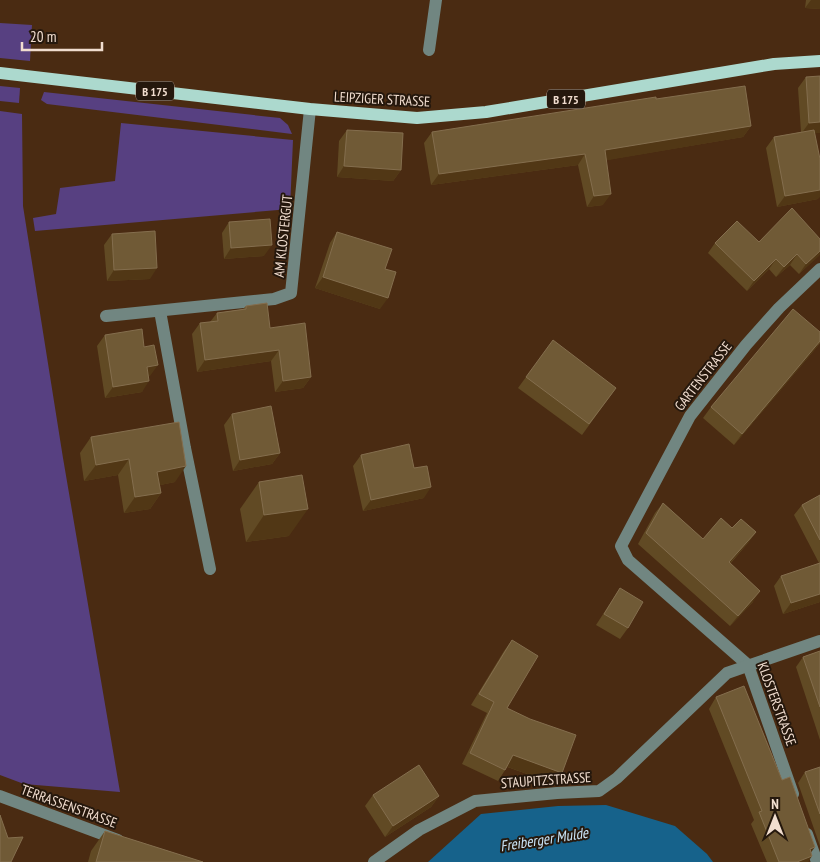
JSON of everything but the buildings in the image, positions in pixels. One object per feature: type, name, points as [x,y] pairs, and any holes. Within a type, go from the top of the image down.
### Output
[{"type":"main road","name":"LEIPZIGER STRASSE","points":[[0,73],[310,109],[417,118],[486,112],[774,64],[820,61]]},
{"type":"street","points":[[430,50],[436,0]]},
{"type":"street","name":"AM KLOSTERGUT","points":[[106,316],[274,299],[292,293],[310,109]]},
{"type":"street","name":"GARTENSTRASSE","points":[[621,546],[690,416],[746,345],[779,308],[820,269]]},
{"type":"street","points":[[160,311],[185,448],[210,569]]},
{"type":"street","name":"KLOSTERSTRASSE","points":[[621,546],[628,560],[748,665],[798,806]]},
{"type":"street","name":"STAUPITZSTRASSE","points":[[374,862],[419,830],[475,801],[600,791],[617,778],[727,673],[820,642]]},
{"type":"street","name":"TERRASSENSTRASSE","points":[[0,796],[129,844]]},
{"type":"street","points":[[804,824],[817,862]]},
{"type":"shaded area","points":[[0,23],[32,25],[30,61],[0,58]]},
{"type":"shaded area","points":[[0,86],[20,88],[19,103],[0,101]]},
{"type":"shaded area","points":[[44,92],[280,118],[288,125],[292,134],[47,104],[41,100]]},
{"type":"shaded area","points":[[0,111],[22,114],[23,206],[63,458],[120,792],[24,784],[0,775]]},
{"type":"shaded area","points":[[121,123],[293,140],[290,209],[35,231],[33,218],[56,214],[60,188],[115,181]]},
{"type":"water","name":"Freiberger Mulde","points":[[606,805],[675,826],[707,854],[713,862],[428,862],[481,814],[558,806]]}]
